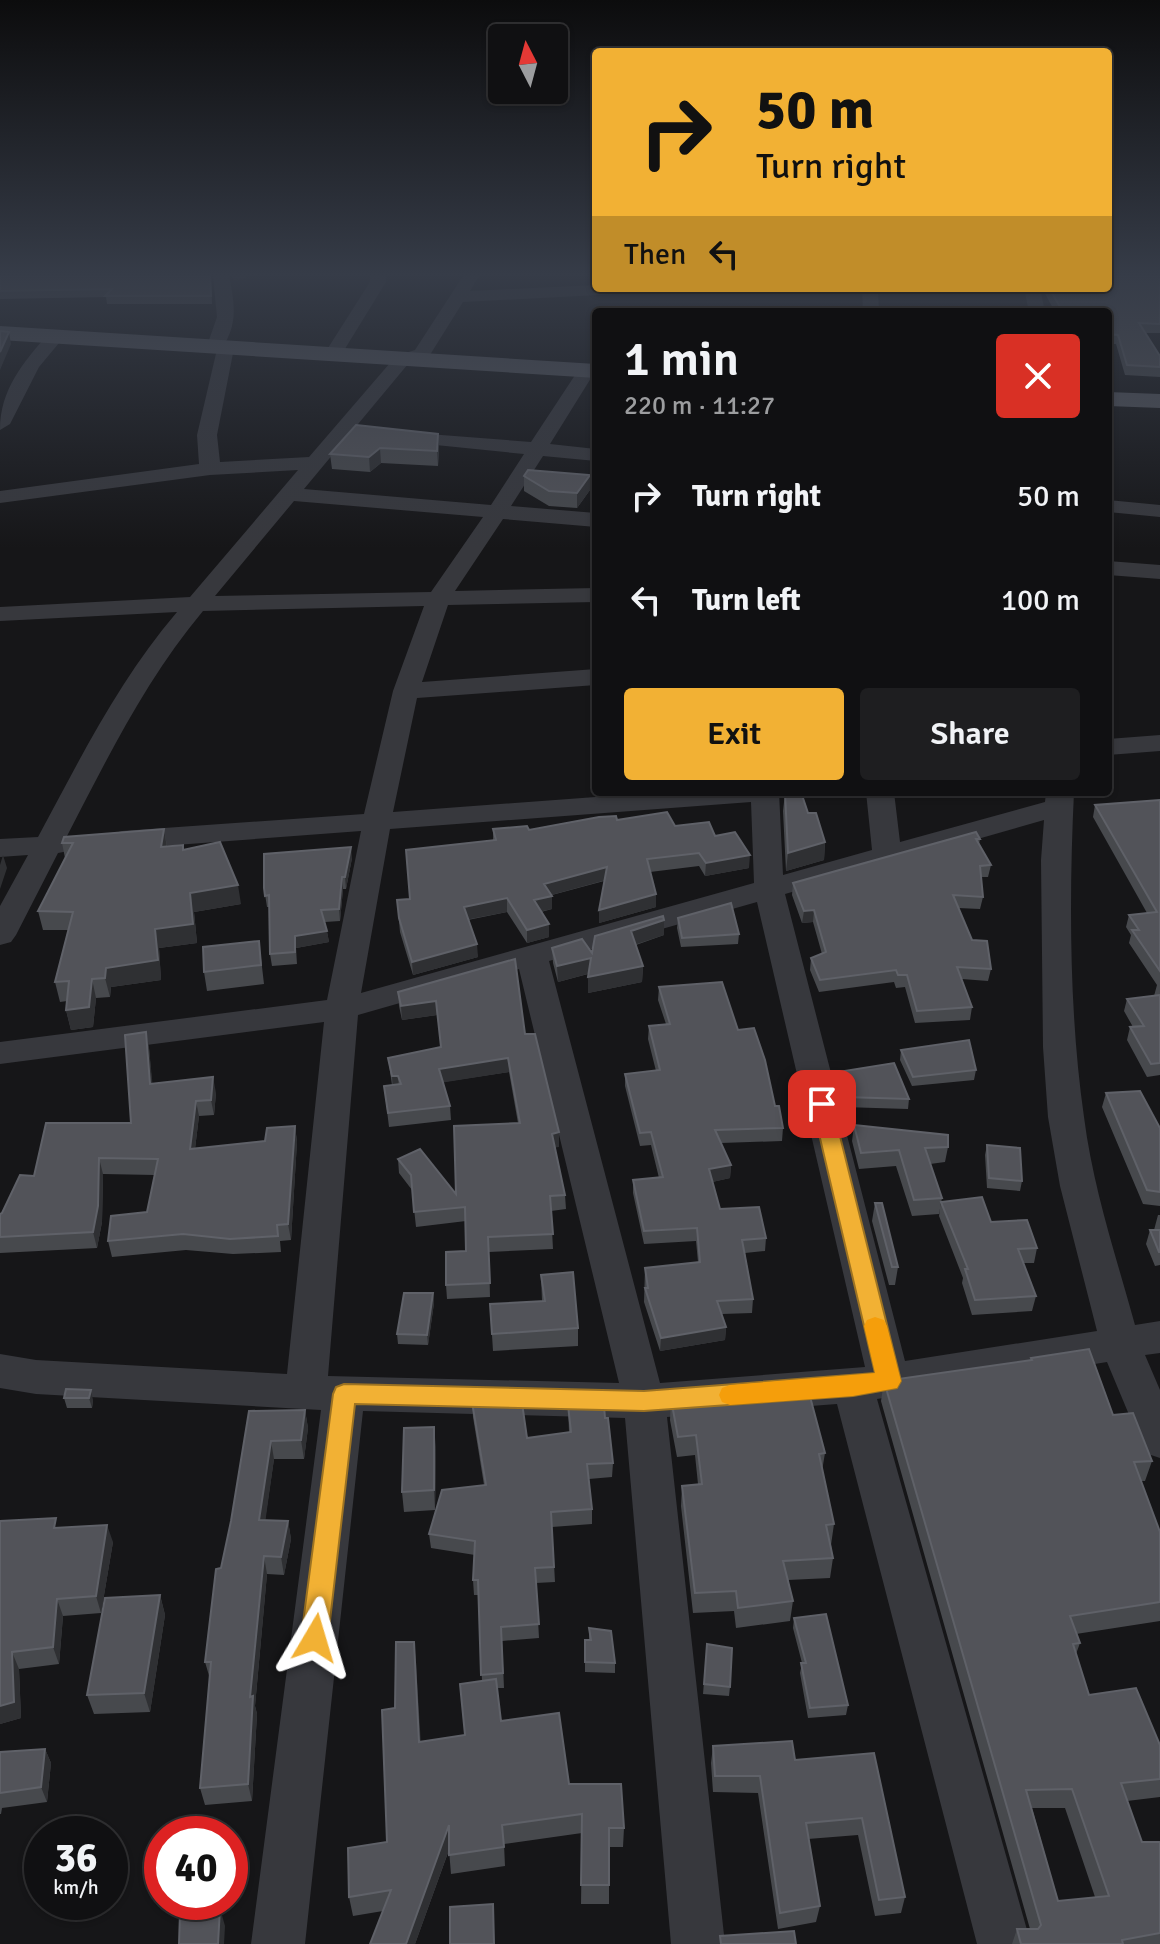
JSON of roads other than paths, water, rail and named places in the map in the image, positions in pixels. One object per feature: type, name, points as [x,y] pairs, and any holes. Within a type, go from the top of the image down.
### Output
[{"type":"main road","points":[[572,367],[592,368]]},
{"type":"main road","points":[[1112,396],[1160,398]]},
{"type":"street","points":[[0,424],[30,367]]},
{"type":"street","points":[[210,469],[207,435],[218,367]]},
{"type":"street","points":[[0,935],[115,718],[161,646],[315,463],[361,432],[405,367]]},
{"type":"street","points":[[278,1944],[325,1392],[342,1009],[389,758],[406,691],[439,597],[592,369]]},
{"type":"street","points":[[361,432],[592,455]]},
{"type":"street","points":[[0,497],[210,469],[315,463]]},
{"type":"street","points":[[287,494],[592,520]]},
{"type":"street","points":[[1112,506],[1160,511]]},
{"type":"street","points":[[1112,568],[1160,572]]},
{"type":"street","points":[[0,614],[194,604],[592,595]]},
{"type":"street","points":[[406,691],[592,677]]},
{"type":"street","points":[[1112,747],[1160,743]]},
{"type":"street","points":[[0,848],[378,823],[715,796]]},
{"type":"street","points":[[765,796],[769,889],[871,1384],[1004,1944]]},
{"type":"street","points":[[880,796],[887,854]]},
{"type":"street","points":[[0,1053],[342,1009],[769,889],[1059,800],[1056,860],[1066,1117],[1078,1186],[1120,1343],[1160,1440]]},
{"type":"street","points":[[532,957],[644,1401],[698,1944]]},
{"type":"street","points":[[0,1371],[36,1377],[325,1392],[644,1401],[871,1384],[1160,1337]]}]
